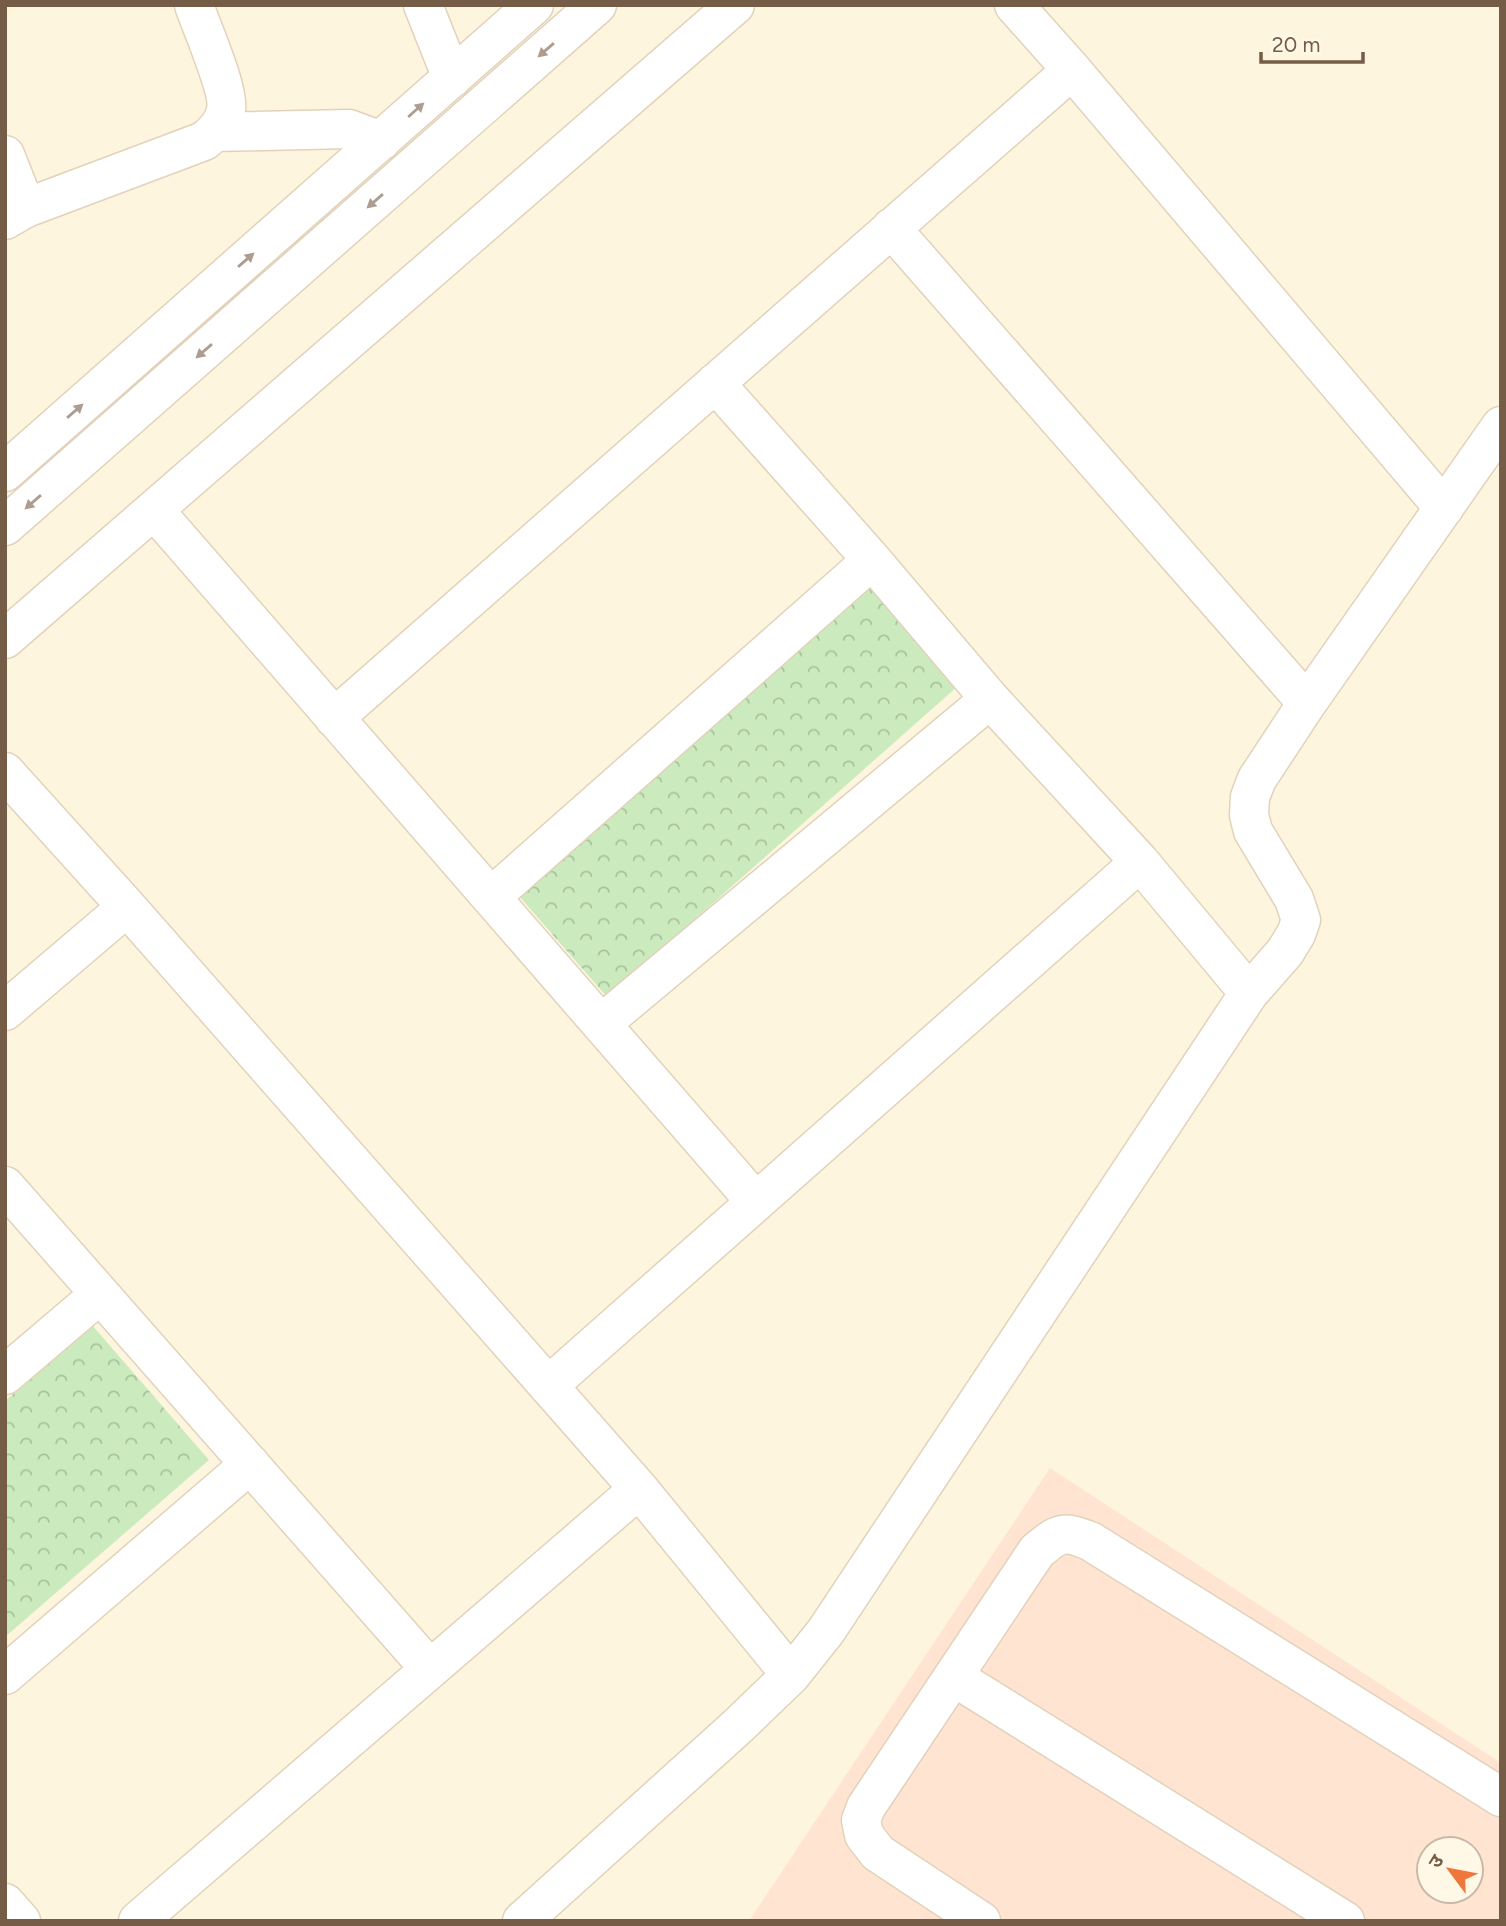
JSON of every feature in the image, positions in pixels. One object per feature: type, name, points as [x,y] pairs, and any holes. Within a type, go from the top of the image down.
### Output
[{"type":"street","points":[[5,155],[15,214],[204,141],[215,132],[226,110],[224,88],[194,5]]},
{"type":"street","points":[[423,5],[452,78]]},
{"type":"street","points":[[5,472],[534,5]]},
{"type":"street","points":[[5,526],[597,5]]},
{"type":"street","points":[[5,639],[735,5]]},
{"type":"street","points":[[1014,5],[1444,508]]},
{"type":"street","points":[[334,718],[1072,70]]},
{"type":"street","points":[[215,132],[349,128],[381,141]]},
{"type":"street","points":[[891,228],[1307,703]]},
{"type":"street","points":[[715,383],[872,560],[990,699],[1140,862],[1249,993]]},
{"type":"street","points":[[522,1921],[738,1726],[790,1675],[825,1630],[1249,993],[1285,952],[1301,920],[1294,899],[1252,831],[1250,797],[1257,779],[1501,426]]},
{"type":"street","points":[[154,510],[756,1202]]},
{"type":"street","points":[[491,897],[872,560]]},
{"type":"street","points":[[601,1024],[990,699]]},
{"type":"street","points":[[5,772],[639,1489],[790,1675]]},
{"type":"street","points":[[548,1386],[1140,862]]},
{"type":"street","points":[[5,1011],[127,907]]},
{"type":"street","points":[[5,1186],[430,1669]]},
{"type":"street","points":[[5,1375],[100,1294]]},
{"type":"street","points":[[5,1675],[250,1464]]},
{"type":"street","points":[[138,1921],[639,1489]]},
{"type":"street","points":[[981,1921],[877,1853],[864,1835],[861,1820],[866,1807],[1037,1551],[1056,1536],[1071,1534],[1090,1541],[1501,1797]]},
{"type":"street","points":[[954,1676],[1345,1921]]},
{"type":"street","points":[[5,1903],[21,1921]]},
{"type":"shaded area","points":[[1050,1468],[1501,1763],[1501,1921],[749,1921]]},
{"type":"green space","points":[[871,586],[958,686],[607,997],[519,896]]},
{"type":"green space","points":[[92,1325],[209,1460],[5,1637],[5,1401]]}]
